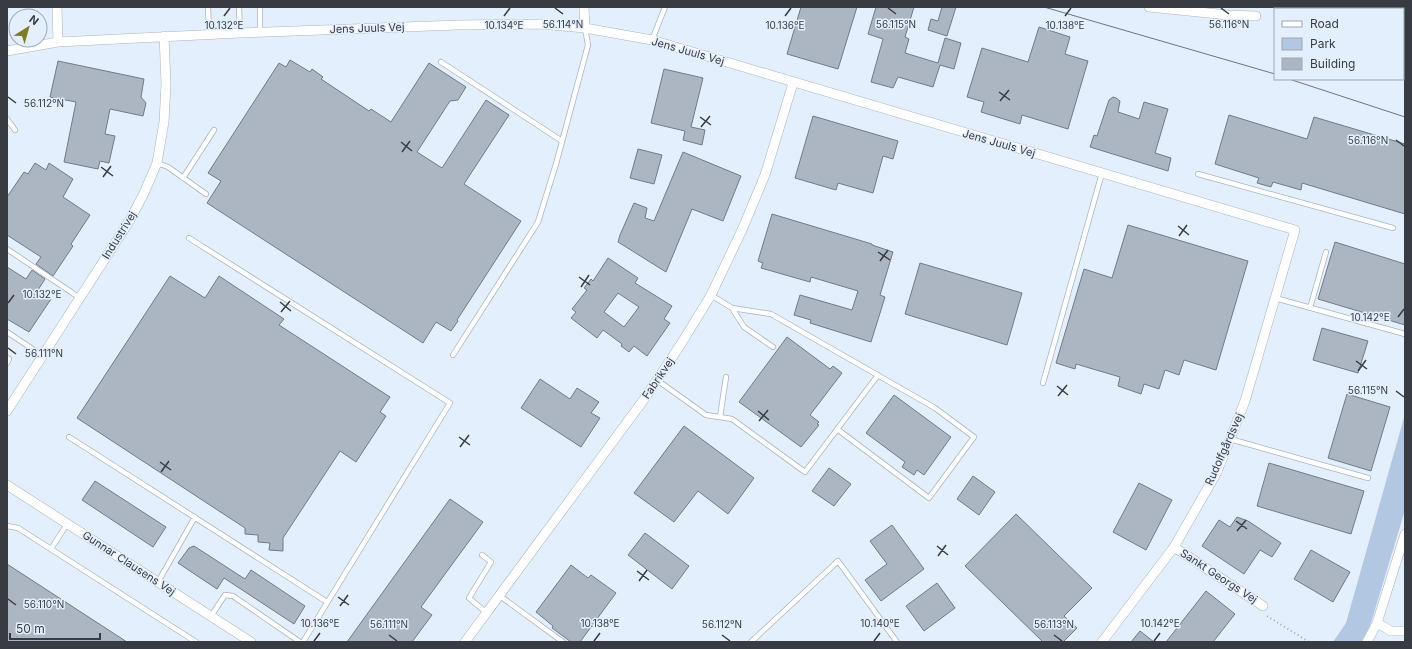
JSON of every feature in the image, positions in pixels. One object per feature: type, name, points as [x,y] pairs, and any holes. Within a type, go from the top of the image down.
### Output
[{"type":"street","points":[[57,7],[58,42]]},
{"type":"street","points":[[584,7],[585,28]]},
{"type":"street","points":[[1149,7],[1228,15],[1256,16]]},
{"type":"street","name":"Jens Juuls Vej","points":[[7,51],[58,42],[209,34],[458,25],[540,24],[585,28],[652,40],[1295,230]]},
{"type":"street","name":"Industrivej","points":[[7,411],[130,220],[157,164],[164,122],[166,84],[164,36]]},
{"type":"street","name":"Fabrikvej","points":[[465,642],[657,380],[711,295],[742,230],[765,175],[794,82]]},
{"type":"street","name":"Rudolfgårdsvej","points":[[1102,642],[1174,547],[1216,472],[1245,401],[1295,230]]},
{"type":"street","name":"Gunnar Clausens Vej","points":[[7,485],[251,642]]},
{"type":"street","points":[[1367,642],[1377,623],[1405,534]]},
{"type":"street","name":"Sankt Georgs Vej","points":[[1174,547],[1263,606]]},
{"type":"street","points":[[1377,623],[1391,631],[1405,631]]},
{"type":"lane","points":[[208,7],[209,34]]},
{"type":"lane","points":[[239,7],[240,33]]},
{"type":"lane","points":[[260,7],[260,32]]},
{"type":"lane","points":[[652,40],[665,7]]},
{"type":"lane","points":[[453,355],[538,222],[547,196],[588,45],[585,28]]},
{"type":"lane","points":[[441,62],[562,141]]},
{"type":"lane","points":[[7,118],[15,130]]},
{"type":"lane","points":[[183,178],[214,130]]},
{"type":"lane","points":[[157,164],[168,167],[206,194]]},
{"type":"lane","points":[[1043,383],[1102,174]]},
{"type":"lane","points":[[1198,174],[1393,228]]},
{"type":"lane","points":[[189,238],[450,403],[303,642]]},
{"type":"lane","points":[[7,249],[80,298]]},
{"type":"lane","points":[[1310,308],[1326,252]]},
{"type":"lane","points":[[711,295],[732,308],[771,314],[935,408],[974,437],[929,498],[837,429]]},
{"type":"lane","points":[[1275,298],[1405,334]]},
{"type":"lane","points":[[732,308],[744,327],[773,347]]},
{"type":"lane","points":[[7,332],[43,356]]},
{"type":"lane","points":[[7,358],[9,359],[7,363]]},
{"type":"lane","points":[[657,380],[706,415],[732,419],[805,472],[878,375]]},
{"type":"lane","points":[[720,417],[726,377]]},
{"type":"lane","points":[[70,437],[327,602]]},
{"type":"lane","points":[[1230,438],[1368,478]]},
{"type":"lane","points":[[158,582],[195,517]]},
{"type":"lane","points":[[51,549],[67,524]]},
{"type":"lane","points":[[7,526],[18,528],[196,642]]},
{"type":"lane","points":[[482,555],[491,562],[469,598],[487,613]]},
{"type":"lane","points":[[751,642],[838,561],[897,642]]},
{"type":"lane","points":[[211,616],[225,595],[233,596],[300,642]]},
{"type":"lane","points":[[500,596],[563,642]]},
{"type":"path","points":[[1263,606],[1262,613],[1309,642]]},
{"type":"green space","points":[[1405,414],[1405,510],[1370,626],[1361,642],[1333,642],[1346,623]]},
{"type":"building","points":[[801,7],[857,7],[838,69],[787,54]]},
{"type":"building","points":[[876,7],[914,7],[905,37],[909,39],[905,53],[938,63],[945,38],[961,43],[954,69],[940,65],[933,87],[898,77],[893,88],[871,82],[883,39],[868,34]]},
{"type":"building","points":[[942,7],[956,7],[947,36],[928,30],[931,19],[938,21]]},
{"type":"building","points":[[1039,27],[1070,37],[1065,54],[1088,61],[1068,129],[1022,115],[1020,124],[981,112],[984,102],[967,97],[982,48],[1028,62]]},
{"type":"building","points":[[290,60],[310,72],[312,69],[323,77],[321,79],[369,111],[371,109],[391,122],[429,63],[466,87],[458,100],[450,101],[417,152],[442,168],[486,100],[509,115],[464,184],[521,221],[451,331],[436,322],[423,343],[207,203],[221,181],[208,173],[279,63],[286,67]]},
{"type":"building","points":[[58,61],[144,79],[141,97],[146,103],[143,116],[110,109],[105,134],[115,136],[109,163],[100,161],[98,169],[64,162],[76,102],[50,97]]},
{"type":"building","points":[[664,69],[703,78],[691,127],[705,130],[702,145],[683,140],[685,131],[651,123]]},
{"type":"building","points":[[1113,97],[1120,101],[1118,112],[1139,119],[1144,102],[1168,109],[1155,153],[1171,158],[1168,171],[1090,147],[1094,135],[1097,136],[1109,100]]},
{"type":"building","points":[[1229,115],[1307,139],[1314,117],[1405,144],[1405,214],[1302,183],[1301,190],[1273,182],[1271,187],[1257,183],[1259,178],[1215,164]]},
{"type":"building","points":[[813,116],[898,141],[893,159],[883,156],[873,193],[838,183],[836,190],[795,178]]},
{"type":"building","points":[[638,149],[662,155],[654,184],[630,178]]},
{"type":"building","points":[[683,152],[741,176],[723,221],[692,209],[666,272],[618,242],[634,203],[647,208],[645,218],[654,221]]},
{"type":"building","points":[[35,163],[46,170],[49,163],[73,179],[63,197],[90,215],[71,244],[73,246],[53,276],[36,264],[41,257],[7,235],[7,197],[24,172],[28,174]]},
{"type":"building","points":[[772,214],[872,244],[893,252],[880,295],[885,297],[871,342],[810,323],[811,320],[794,315],[800,295],[852,310],[858,291],[811,277],[810,282],[761,268],[763,263],[758,261]]},
{"type":"building","points":[[1128,225],[1248,261],[1216,370],[1184,360],[1179,375],[1165,370],[1159,389],[1144,384],[1141,394],[1118,386],[1120,377],[1076,364],[1075,369],[1056,363],[1084,269],[1112,278]]},
{"type":"building","points":[[1335,242],[1405,264],[1405,325],[1318,299]]},
{"type":"building","points":[[608,258],[638,278],[635,283],[672,306],[664,319],[670,323],[647,356],[634,346],[629,352],[621,346],[622,344],[603,330],[597,338],[571,318],[576,312],[572,309],[587,290],[584,288],[591,279],[593,281]],"holes":[[[618,293],[639,307],[624,327],[604,312]]]},
{"type":"building","points":[[920,263],[1022,293],[1007,345],[905,314]]},
{"type":"building","points":[[7,267],[26,279],[32,270],[45,279],[38,290],[51,299],[29,332],[7,319]]},
{"type":"building","points":[[170,276],[205,298],[219,276],[284,319],[279,325],[390,397],[380,412],[386,416],[356,462],[340,451],[283,538],[283,551],[269,550],[270,543],[258,542],[258,535],[245,534],[245,528],[77,418]]},
{"type":"building","points":[[1322,328],[1368,341],[1358,373],[1313,360]]},
{"type":"building","points":[[787,337],[830,369],[833,366],[842,373],[810,415],[819,422],[817,424],[819,425],[801,447],[739,402]]},
{"type":"building","points":[[540,379],[570,399],[577,388],[599,402],[591,413],[600,418],[581,447],[521,408]]},
{"type":"building","points":[[1347,394],[1390,407],[1371,471],[1328,458]]},
{"type":"building","points":[[894,395],[951,437],[924,475],[917,470],[914,475],[902,467],[905,462],[866,433]]},
{"type":"building","points":[[684,426],[754,478],[728,514],[698,491],[674,522],[634,493]]},
{"type":"building","points":[[1269,463],[1364,491],[1351,534],[1257,506]]},
{"type":"building","points":[[829,468],[851,484],[834,506],[812,491]]},
{"type":"building","points":[[973,476],[995,492],[979,515],[957,499]]},
{"type":"building","points":[[95,481],[166,527],[153,547],[82,500]]},
{"type":"building","points":[[1139,483],[1172,500],[1146,550],[1113,532]]},
{"type":"building","points":[[450,499],[483,522],[421,607],[432,615],[412,642],[347,642]]},
{"type":"building","points":[[1016,514],[1092,588],[1064,616],[1077,628],[1063,642],[1043,642],[965,566]]},
{"type":"building","points":[[1237,517],[1248,521],[1281,543],[1272,557],[1260,550],[1244,574],[1202,546],[1219,520],[1230,527]]},
{"type":"building","points":[[892,525],[924,569],[881,601],[865,580],[887,564],[870,541]]},
{"type":"building","points":[[645,533],[689,566],[672,589],[628,555]]},
{"type":"building","points":[[194,546],[245,579],[251,570],[305,606],[294,624],[224,578],[217,589],[178,563],[189,548]]},
{"type":"building","points":[[1311,550],[1350,572],[1333,602],[1294,579]]},
{"type":"building","points":[[7,564],[127,642],[7,642]]},
{"type":"building","points":[[571,565],[588,578],[591,575],[616,593],[580,642],[571,642],[552,628],[553,626],[536,612]]},
{"type":"building","points":[[937,583],[955,608],[924,631],[906,606]]},
{"type":"building","points":[[1206,591],[1235,614],[1213,642],[1166,642]]},
{"type":"building","points":[[1140,631],[1154,642],[1131,642]]},
{"type":"tram line","points":[[1044,7],[1274,74]]},
{"type":"tram line","points":[[1292,80],[1405,117]]}]
